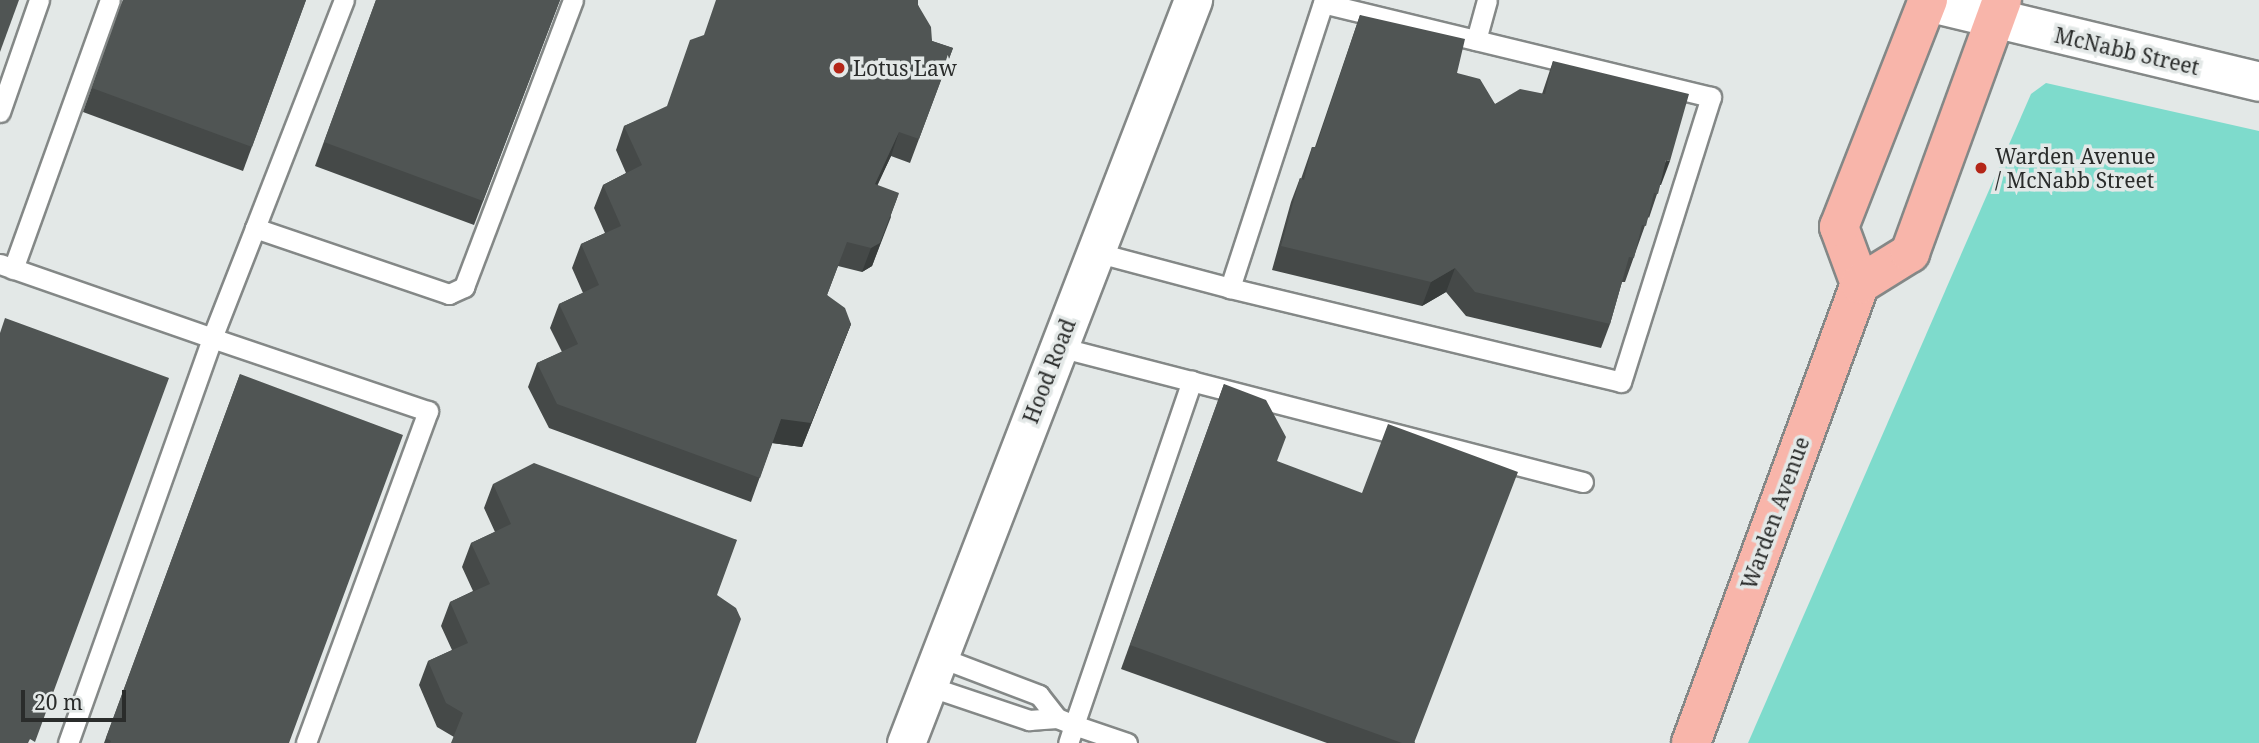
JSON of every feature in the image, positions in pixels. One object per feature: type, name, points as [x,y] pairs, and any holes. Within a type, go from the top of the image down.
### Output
[{"type":"main road","points":[[1926,1],[1839,228],[1860,284],[1910,253],[1998,10]]},
{"type":"main road","name":"Warden Avenue","points":[[1691,743],[1860,284]]},
{"type":"street","name":"Hood Road","points":[[905,743],[1193,0]]},
{"type":"street","name":"McNabb Street","points":[[1926,1],[1998,10],[2259,82]]},
{"type":"lane","points":[[0,112],[39,0]]},
{"type":"lane","points":[[110,0],[7,266],[428,411],[306,743]]},
{"type":"lane","points":[[68,743],[212,338],[344,0]]},
{"type":"lane","points":[[255,229],[449,294],[464,288],[573,0]]},
{"type":"lane","points":[[1476,40],[1487,0]]},
{"type":"lane","points":[[1095,252],[1230,288],[1621,382],[1711,97],[1323,3],[1230,288]]},
{"type":"lane","points":[[1059,347],[1583,482]]},
{"type":"lane","points":[[1066,729],[1192,381]]},
{"type":"lane","points":[[933,671],[1039,695],[1066,729]]},
{"type":"lane","points":[[933,671],[1029,720],[1127,743]]},
{"type":"green space","points":[[2046,83],[2259,131],[2259,743],[1748,743],[2031,94]]},
{"type":"building","points":[[0,0],[19,0],[0,52]]},
{"type":"building","points":[[123,0],[306,0],[252,147],[92,88]]},
{"type":"building","points":[[376,0],[560,0],[483,201],[324,142]]},
{"type":"building","points":[[716,0],[918,0],[918,5],[931,27],[932,41],[953,48],[919,139],[899,132],[875,184],[899,193],[880,243],[871,248],[847,242],[827,295],[845,308],[851,324],[811,423],[781,419],[760,478],[557,404],[537,363],[578,344],[559,304],[599,285],[581,244],[621,226],[603,185],[642,165],[624,126],[667,106],[690,40],[704,35]]},
{"type":"building","points":[[1360,15],[1465,39],[1457,73],[1480,79],[1495,104],[1520,89],[1545,94],[1553,61],[1689,94],[1670,161],[1666,160],[1658,194],[1654,193],[1646,226],[1642,225],[1634,258],[1629,257],[1610,324],[1475,292],[1455,268],[1431,282],[1281,246],[1300,178],[1304,180],[1312,147],[1316,147]]},
{"type":"building","points":[[5,318],[169,378],[35,742],[30,739],[28,743],[0,743],[0,333]]},
{"type":"building","points":[[240,374],[403,435],[289,743],[110,743],[106,738]]},
{"type":"building","points":[[1224,384],[1266,400],[1286,437],[1277,461],[1362,493],[1388,424],[1518,472],[1414,743],[1402,743],[1130,645]]},
{"type":"building","points":[[534,463],[737,540],[717,595],[736,608],[741,619],[696,743],[451,743],[463,713],[446,703],[428,661],[468,643],[450,602],[490,584],[471,543],[511,524],[493,484]]},
{"type":"place","name":"Lotus Law","points":[[839,68]]},
{"type":"place","name":"Warden Avenue / McNabb Street","points":[[1981,168]]}]
